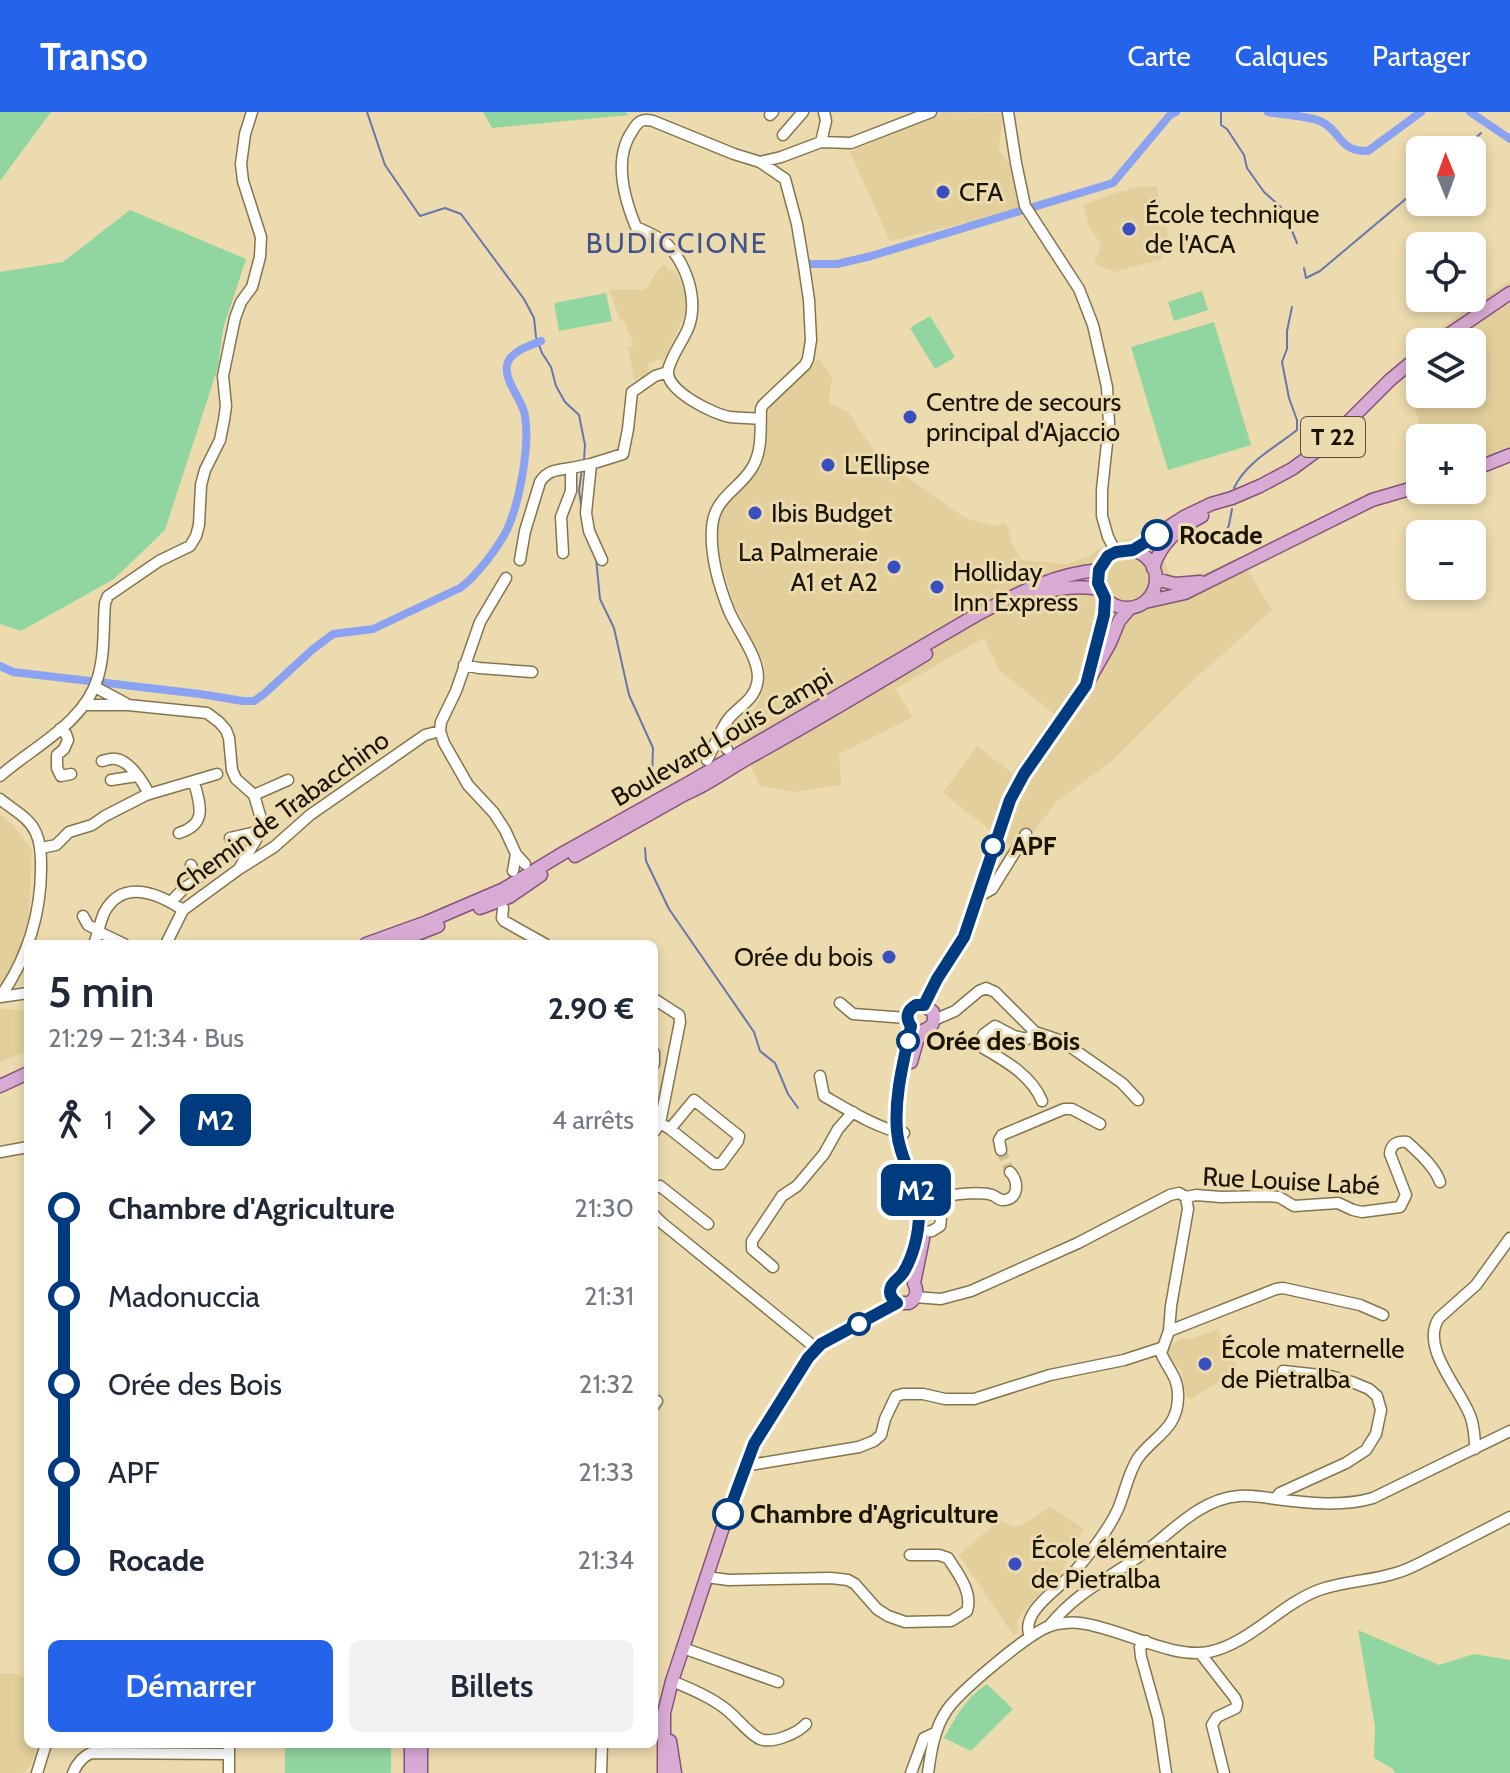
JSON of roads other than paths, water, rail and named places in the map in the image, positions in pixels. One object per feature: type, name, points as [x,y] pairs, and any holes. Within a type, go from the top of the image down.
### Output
[{"type":"main road","points":[[1459,328],[1510,293]]},
{"type":"main road","name":"T 22","points":[[1155,573],[1158,553],[1164,543],[1192,521],[1292,469],[1325,445],[1406,367]]},
{"type":"main road","points":[[1486,464],[1510,455]]},
{"type":"main road","points":[[924,1005],[964,937],[1010,800],[1024,774],[1086,685],[1119,621],[1130,608],[1185,593],[1372,500],[1406,490]]},
{"type":"main road","name":"T 22","points":[[1133,550],[1184,517],[1232,498]]},
{"type":"main road","points":[[1086,685],[1104,615],[1099,570],[1108,556],[1133,550],[1145,556],[1155,573],[1175,584],[1207,582]]},
{"type":"main road","name":"Boulevard Louis Campi","points":[[377,940],[504,889],[978,614],[1021,592],[1058,578],[1099,570]]},
{"type":"main road","points":[[1145,602],[1151,595],[1155,573]]},
{"type":"main road","name":"Boulevard Louis Campi","points":[[402,940],[509,897],[558,865],[697,790],[948,641],[1028,598],[1082,586],[1102,594]]},
{"type":"main road","points":[[1102,594],[1116,606],[1130,608]]},
{"type":"main road","points":[[897,1303],[890,1292],[913,1249],[919,1213],[915,1189],[902,1154],[900,1133],[917,1041],[913,1025],[913,1007],[924,1005],[933,1012],[934,1020],[930,1027],[913,1025]]},
{"type":"main road","points":[[0,1076],[24,1067]]},
{"type":"main road","points":[[0,1086],[24,1075]]},
{"type":"main road","points":[[900,1133],[922,1183],[927,1211],[914,1283]]},
{"type":"main road","points":[[664,1773],[659,1738],[672,1681],[754,1444],[808,1358],[821,1344],[897,1303],[909,1303],[915,1297],[917,1290],[914,1283],[900,1278]]},
{"type":"main road","points":[[667,1702],[675,1773]]},
{"type":"main road","points":[[411,1748],[411,1773]]},
{"type":"main road","points":[[421,1748],[421,1773]]},
{"type":"street","points":[[0,776],[60,729],[84,705],[95,687],[100,673],[108,596],[159,561],[190,546],[196,536],[201,485],[220,440],[224,420],[223,376],[235,318],[241,302],[252,287],[260,257],[261,237],[243,181],[241,164],[252,112]]},
{"type":"street","points":[[783,135],[803,112]]},
{"type":"street","points":[[821,142],[826,121],[824,112]]},
{"type":"street","points":[[760,162],[821,142],[851,143],[931,112]]},
{"type":"street","points":[[1008,112],[1026,209],[1079,289],[1093,325],[1107,387],[1109,424],[1102,516],[1116,552]]},
{"type":"street","points":[[761,419],[727,416],[707,409],[670,382],[668,372],[692,316],[690,285],[682,266],[667,245],[636,227],[627,201],[622,155],[626,139],[638,122],[646,119],[760,162],[785,179]]},
{"type":"street","points":[[707,760],[729,718],[746,703],[758,683],[758,669],[724,598],[714,555],[712,527],[715,513],[720,502],[751,471],[761,438],[763,405],[808,359],[811,340],[804,266],[781,157]]},
{"type":"street","points":[[520,560],[525,531],[543,476],[623,454],[632,392],[655,376],[668,372]]},
{"type":"street","points":[[591,464],[586,513],[589,531],[602,560]]},
{"type":"street","points":[[563,553],[561,517],[571,491],[571,468]]},
{"type":"street","points":[[506,578],[480,622],[440,731],[468,785],[494,813],[516,854],[525,864]]},
{"type":"street","points":[[464,665],[532,672]]},
{"type":"street","points":[[95,687],[128,705]]},
{"type":"street","points":[[84,705],[128,705],[207,713],[219,722],[229,738],[232,770],[236,779],[254,795],[262,822],[261,831],[239,869]]},
{"type":"street","points":[[60,729],[68,740],[57,755],[57,768],[61,776],[71,774]]},
{"type":"street","name":"Chemin de Trabacchino","points":[[168,940],[183,910],[274,847],[310,815],[425,735],[440,731]]},
{"type":"street","points":[[718,739],[727,749]]},
{"type":"street","points":[[102,761],[120,760],[137,776],[149,794]]},
{"type":"street","points":[[41,848],[56,845],[69,832],[92,825],[149,794],[217,774]]},
{"type":"street","points":[[111,780],[137,776]]},
{"type":"street","points":[[254,795],[288,780]]},
{"type":"street","points":[[179,833],[190,830],[196,824],[201,809],[194,782]]},
{"type":"street","points":[[0,799],[29,821],[41,848],[39,905],[29,940]]},
{"type":"street","points":[[230,838],[261,831]]},
{"type":"street","points":[[978,897],[992,889],[1026,834]]},
{"type":"street","points":[[513,871],[516,854]]},
{"type":"street","points":[[171,902],[197,880],[191,865]]},
{"type":"street","points":[[96,940],[104,913],[123,893],[143,891],[183,910]]},
{"type":"street","points":[[503,908],[504,921],[538,940]]},
{"type":"street","points":[[83,916],[88,925],[116,940]]},
{"type":"street","points":[[0,997],[24,953]]},
{"type":"street","points":[[934,1020],[955,1011],[986,988],[995,992],[1035,1032],[1062,1041],[1122,1083],[1138,1100]]},
{"type":"street","points":[[0,997],[24,994]]},
{"type":"street","points":[[658,1002],[679,1015],[680,1022],[662,1128]]},
{"type":"street","points":[[840,1003],[853,1014],[913,1025]]},
{"type":"street","points":[[978,1045],[984,1034],[995,1026],[1027,1039],[1035,1032]]},
{"type":"street","points":[[953,1042],[978,1045],[1005,1060],[1038,1091],[1042,1101]]},
{"type":"street","points":[[820,1076],[824,1096],[900,1133]]},
{"type":"street","points":[[694,1100],[739,1136],[721,1164],[714,1164],[662,1128],[694,1100]]},
{"type":"street","points":[[1001,1150],[999,1140],[1002,1135],[1064,1109],[1072,1109],[1100,1124]]},
{"type":"street","points":[[773,1267],[752,1249],[752,1241],[782,1196],[797,1186],[853,1112]]},
{"type":"street","name":"Rue Louise Labé","points":[[1186,1197],[1268,1196],[1279,1197],[1294,1206],[1338,1203],[1362,1212],[1400,1207],[1406,1195],[1390,1147],[1401,1141],[1414,1148],[1438,1174],[1440,1182]]},
{"type":"street","points":[[0,1152],[24,1148]]},
{"type":"street","points":[[925,1232],[940,1226],[943,1202],[948,1197],[982,1193],[999,1199],[1009,1198],[1017,1185],[1016,1178],[1010,1172]]},
{"type":"street","points":[[658,1187],[708,1224]]},
{"type":"street","points":[[915,1297],[941,1299],[971,1291],[1016,1273],[1170,1195],[1179,1193],[1186,1197],[1188,1209],[1169,1331],[1161,1348],[1162,1357],[1178,1387],[1174,1418],[1166,1431],[1138,1458],[1117,1512],[1096,1544],[1068,1580],[1035,1609],[1027,1627],[1030,1637]]},
{"type":"street","points":[[658,1219],[817,1349]]},
{"type":"street","points":[[1475,1449],[1470,1416],[1435,1347],[1434,1325],[1476,1285],[1510,1238]]},
{"type":"street","points":[[1169,1331],[1283,1288],[1360,1305],[1383,1315]]},
{"type":"street","points":[[744,1466],[859,1447],[874,1441],[881,1435],[892,1402],[896,1396],[903,1394],[974,1399],[1050,1375],[1124,1360],[1161,1348]]},
{"type":"street","points":[[1275,1499],[1280,1493],[1346,1463],[1366,1450],[1376,1434],[1381,1410],[1377,1396],[1352,1382],[1330,1376],[1283,1371]]},
{"type":"street","points":[[928,1773],[935,1733],[960,1694],[1030,1637],[1050,1625],[1092,1586],[1141,1555],[1192,1514],[1235,1496],[1252,1495],[1307,1502],[1362,1501],[1510,1431]]},
{"type":"street","points":[[1050,1625],[1077,1623],[1105,1627],[1173,1650],[1210,1652],[1246,1635],[1291,1604],[1318,1590],[1380,1578],[1408,1569],[1510,1517]]},
{"type":"street","points":[[706,1577],[729,1580],[848,1580],[877,1609],[905,1622],[951,1621],[967,1611],[970,1604],[968,1593],[948,1558],[910,1555]]},
{"type":"street","points":[[1146,1641],[1140,1647],[1141,1657],[1158,1718],[1166,1773]]},
{"type":"street","points":[[683,1648],[778,1682]]},
{"type":"street","points":[[1200,1653],[1237,1703],[1236,1708],[1217,1717],[1212,1725],[1224,1773]]},
{"type":"street","points":[[672,1681],[726,1709],[759,1739],[770,1740],[799,1731],[806,1724]]},
{"type":"street","points":[[911,1773],[924,1738],[935,1733]]},
{"type":"street","points":[[37,1773],[45,1748]]},
{"type":"street","points":[[73,1773],[91,1748],[229,1749],[229,1773]]},
{"type":"street","points":[[601,1773],[602,1748]]},
{"type":"waterway","points":[[367,112],[385,165],[420,216],[445,208],[461,214],[524,299],[534,318],[536,337],[551,367],[556,386],[565,402],[579,415],[585,445],[584,459]]},
{"type":"waterway","points":[[810,264],[837,264],[871,256],[1113,183],[1170,115],[1176,112]]},
{"type":"waterway","points":[[1221,112],[1221,125],[1244,155],[1247,168],[1264,192],[1283,209],[1297,243]]},
{"type":"waterway","points":[[1268,112],[1320,121],[1351,148],[1368,151],[1421,112]]},
{"type":"waterway","points":[[1470,112],[1510,139]]},
{"type":"waterway","points":[[1478,136],[1481,133]]},
{"type":"waterway","points":[[1304,268],[1306,278],[1320,271],[1406,199]]},
{"type":"waterway","points":[[1234,488],[1253,463],[1297,430],[1282,362],[1287,349],[1292,307]]},
{"type":"waterway","points":[[0,666],[13,672],[254,701],[333,634],[373,629],[460,588],[495,550],[513,514],[523,471],[526,428],[524,410],[508,378],[507,365],[516,353],[541,341]]},
{"type":"waterway","points":[[582,469],[579,491],[582,510]]},
{"type":"waterway","points":[[1224,536],[1232,509]]},
{"type":"waterway","points":[[596,558],[600,599],[614,628],[629,695],[653,748],[652,775]]},
{"type":"waterway","points":[[645,848],[646,861],[669,909],[754,1032],[760,1051],[775,1063],[788,1094],[798,1108]]},
{"type":"tunnel","points":[[1001,1150],[1010,1172]]},
{"type":"place","name":"CFA","points":[[943,192]]},
{"type":"place","name":"École technique de l'ACA","points":[[1129,229]]},
{"type":"place","name":"Centre de secours principal d'Ajaccio","points":[[910,417]]},
{"type":"place","name":"L'Ellipse","points":[[828,465]]},
{"type":"place","name":"Ibis Budget","points":[[755,513]]},
{"type":"place","name":"Rocade","points":[[1157,535]]},
{"type":"place","name":"La Palmeraie A1 et A2","points":[[894,567]]},
{"type":"place","name":"Holliday Inn Express","points":[[937,587]]},
{"type":"place","name":"APF","points":[[993,846]]},
{"type":"place","name":"Orée du bois","points":[[889,957]]},
{"type":"place","name":"Orée des Bois","points":[[908,1041]]},
{"type":"place","name":"École maternelle de Pietralba","points":[[1205,1364]]},
{"type":"place","name":"Chambre d'Agriculture","points":[[728,1514]]},
{"type":"place","name":"École élémentaire de Pietralba","points":[[1015,1564]]},
{"type":"district","name":"BUDICCIONE","points":[[677,243]]}]
